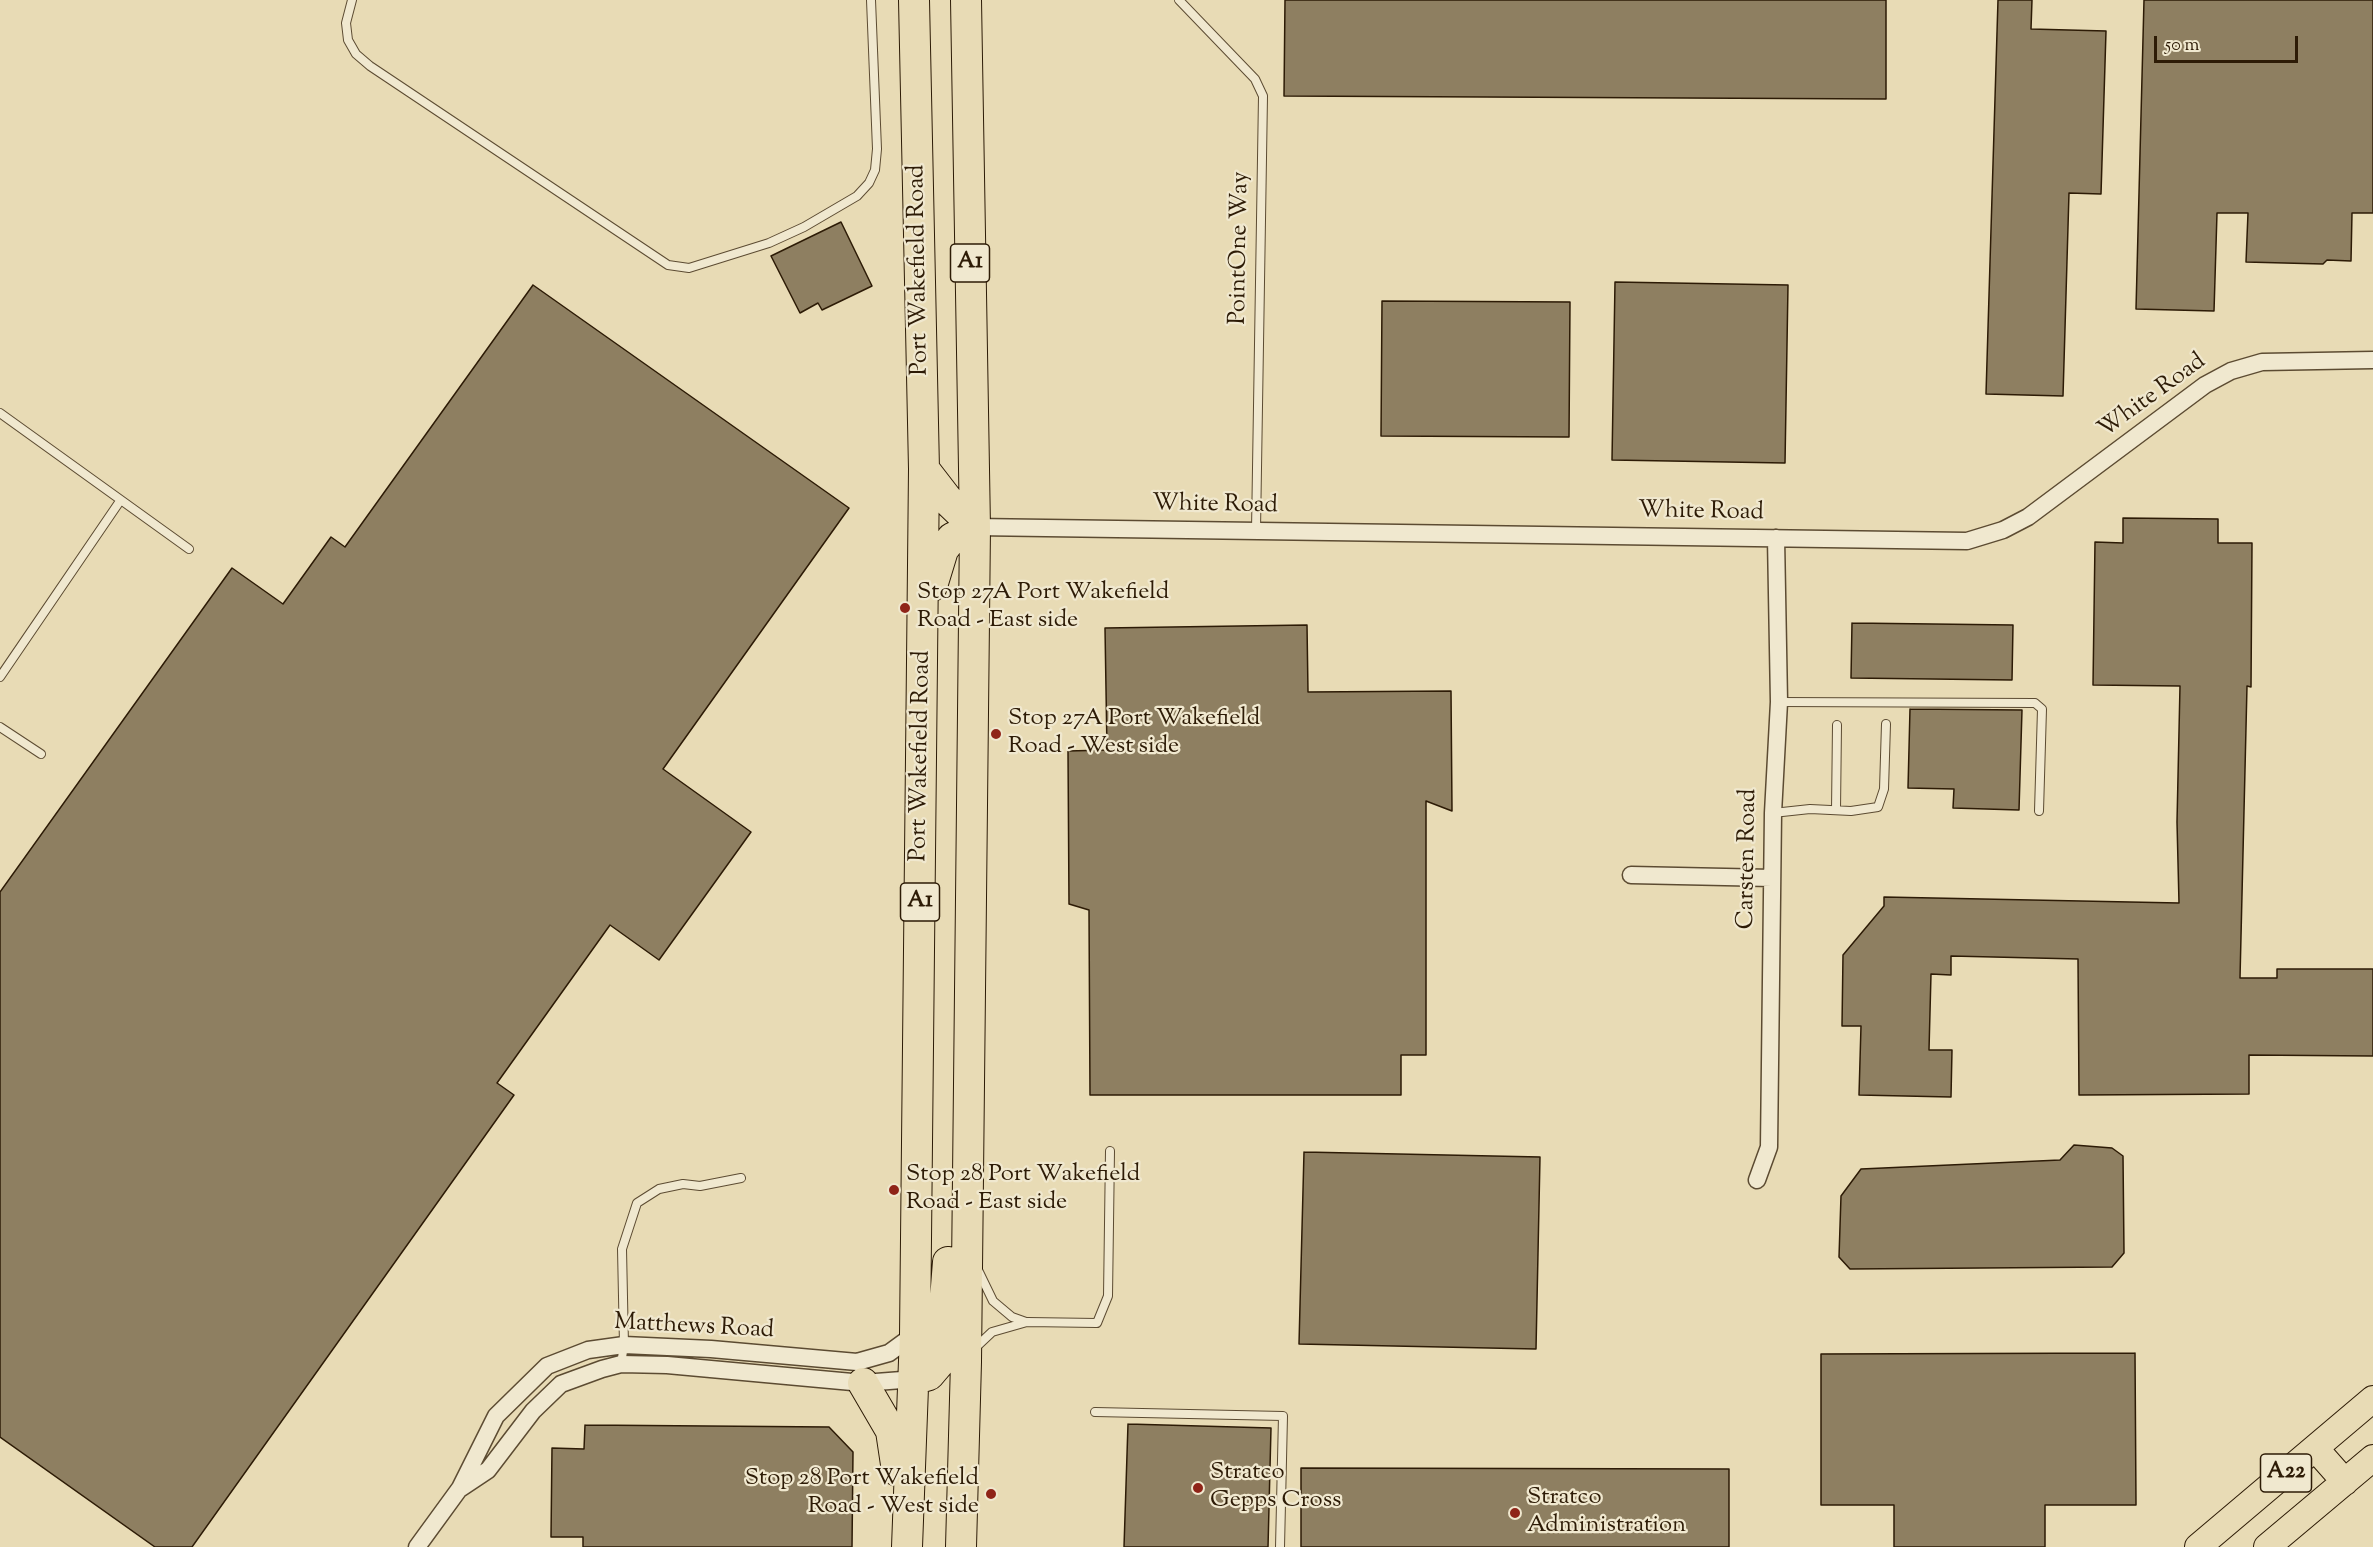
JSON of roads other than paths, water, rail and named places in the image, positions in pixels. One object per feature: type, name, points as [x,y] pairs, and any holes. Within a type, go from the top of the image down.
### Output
[{"type":"highway","name":"Port Wakefield Road","points":[[907,1537],[915,1379],[924,469],[914,0]]},
{"type":"highway","name":"Port Wakefield Road","points":[[961,1547],[966,1362],[975,527],[966,0]]},
{"type":"highway","points":[[923,611],[943,550],[952,538],[975,527],[951,504],[924,469]]},
{"type":"highway","points":[[915,1379],[929,1375],[940,1362],[949,1246],[966,1215]]},
{"type":"highway","points":[[863,1383],[894,1441],[907,1537]]},
{"type":"main road","name":"A22","points":[[2198,1547],[2373,1399]]},
{"type":"main road","points":[[2315,1448],[2345,1482]]},
{"type":"main road","name":"A22","points":[[2267,1547],[2373,1458]]},
{"type":"street","name":"White Road","points":[[975,527],[1967,541],[2003,530],[2028,517],[2205,385],[2231,371],[2262,362],[2373,360]]},
{"type":"street","name":"Carsten Road","points":[[1757,1180],[1769,1147],[1773,813],[1779,702],[1776,538]]},
{"type":"street","points":[[1631,875],[1772,878]]},
{"type":"street","name":"Matthews Road","points":[[417,1547],[460,1488],[496,1416],[547,1366],[588,1350],[624,1345],[711,1349],[857,1362],[889,1353],[915,1334]]},
{"type":"street","name":"Matthews Road","points":[[460,1488],[488,1470],[532,1412],[561,1384],[621,1364],[667,1365],[863,1383],[915,1379]]},
{"type":"lane","points":[[352,0],[346,23],[348,40],[356,54],[370,66],[668,265],[689,268],[769,243],[804,227],[857,196],[869,183],[875,170],[877,149],[871,0]]},
{"type":"lane","name":"PointOne Way","points":[[1179,0],[1255,79],[1263,96],[1256,530]]},
{"type":"lane","points":[[0,413],[189,549]]},
{"type":"lane","points":[[0,677],[120,501]]},
{"type":"lane","points":[[1779,702],[2036,703],[2042,709],[2039,811]]},
{"type":"lane","points":[[1773,813],[1878,807],[1884,789],[1886,724]]},
{"type":"lane","points":[[1836,725],[1836,810]]},
{"type":"lane","points":[[0,727],[41,754]]},
{"type":"lane","points":[[966,1362],[984,1337],[1002,1327],[1027,1322],[1097,1323],[1108,1296],[1110,1151]]},
{"type":"lane","points":[[621,1364],[624,1345],[622,1249],[637,1203],[659,1189],[683,1184],[700,1186],[741,1178]]},
{"type":"lane","points":[[966,1254],[978,1270],[993,1301],[1012,1317],[1027,1322]]},
{"type":"lane","points":[[1095,1412],[1283,1416],[1280,1547]]},
{"type":"place","name":"Stop 27A Port Wakefield Road - East side","points":[[905,608]]},
{"type":"place","name":"Stop 27A Port Wakefield Road - West side","points":[[996,734]]},
{"type":"place","name":"Stop 28 Port Wakefield Road - East side","points":[[894,1190]]},
{"type":"place","name":"Stratco Gepps Cross","points":[[1198,1488]]},
{"type":"place","name":"Stop 28 Port Wakefield Road - West side","points":[[991,1494]]},
{"type":"place","name":"Stratco Administration","points":[[1515,1513]]}]
